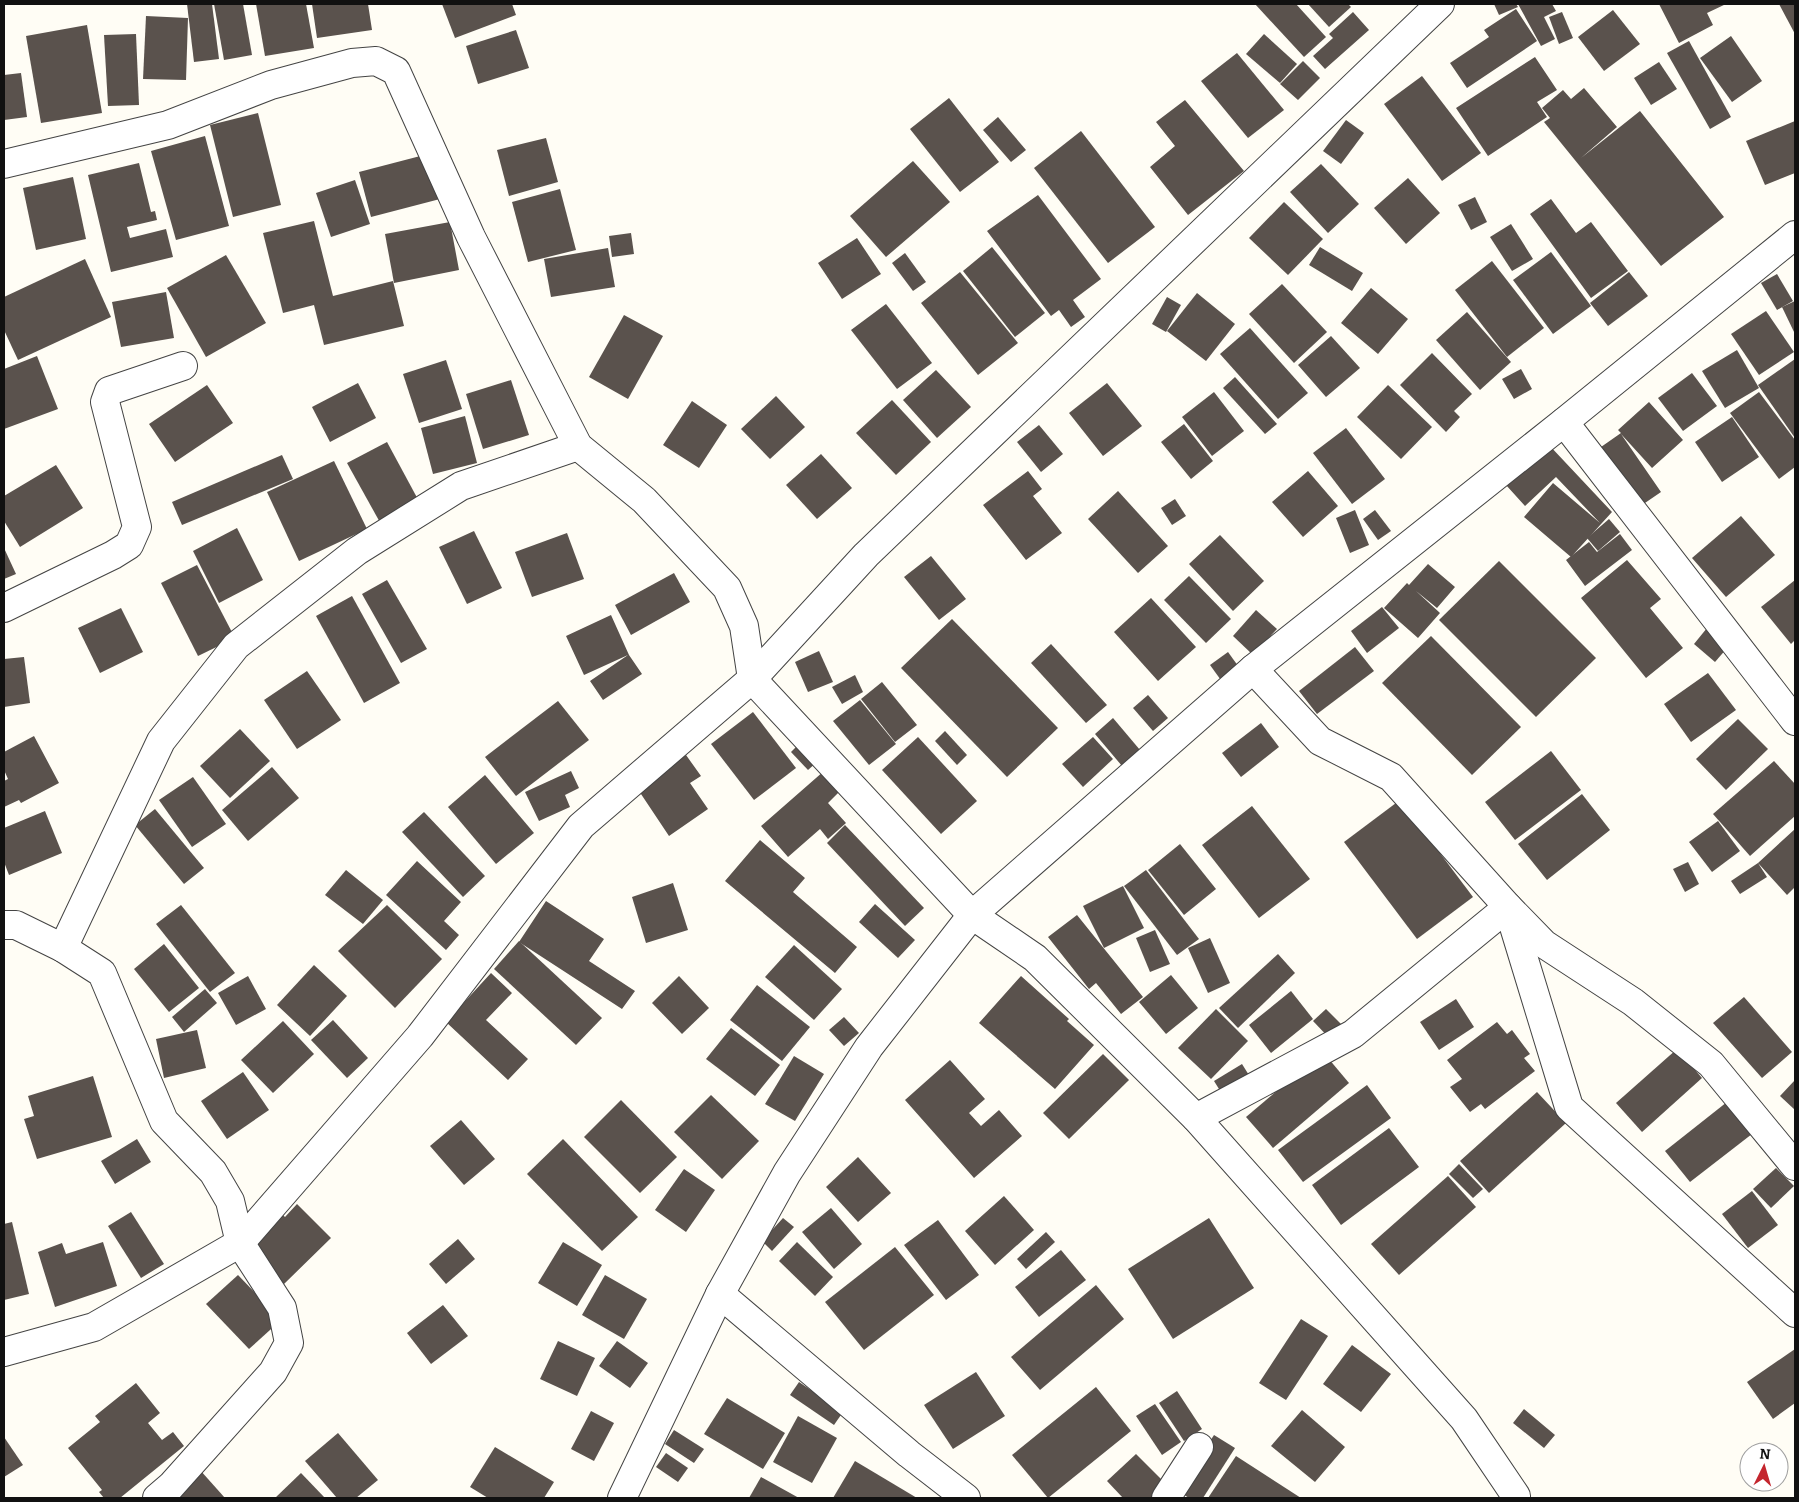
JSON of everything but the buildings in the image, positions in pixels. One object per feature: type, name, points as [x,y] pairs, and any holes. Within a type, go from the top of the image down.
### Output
[{"type":"street","points":[[4,1352],[94,1327],[240,1243],[420,1036],[581,826],[752,679],[866,555],[1440,4]]},
{"type":"street","points":[[4,164],[168,125],[272,84],[352,63],[376,61],[396,71],[471,237],[578,446],[644,500],[727,588],[744,626],[752,679],[972,915],[1035,958],[1196,1118],[1464,1418],[1516,1496]]},
{"type":"street","points":[[622,1498],[720,1294],[787,1173],[869,1047],[972,915],[1253,669],[1564,422],[1795,235]]},
{"type":"street","points":[[4,608],[113,555],[129,545],[137,527],[105,402],[109,391],[183,366]]},
{"type":"street","points":[[1564,422],[1795,720]]},
{"type":"street","points":[[63,948],[161,741],[236,646],[357,551],[461,486],[578,446]]},
{"type":"street","points":[[1253,669],[1320,741],[1391,777],[1508,908],[1544,944],[1633,1002],[1711,1064],[1795,1166]]},
{"type":"street","points":[[1196,1118],[1353,1034],[1508,908]]},
{"type":"street","points":[[1508,908],[1569,1107],[1795,1313]]},
{"type":"street","points":[[8,918],[63,948],[102,974],[164,1121],[213,1172],[230,1201],[240,1243],[282,1308],[289,1343],[273,1372],[171,1486],[157,1498]]},
{"type":"street","points":[[720,1294],[909,1454],[966,1498]]},
{"type":"street","points":[[1166,1498],[1199,1448]]}]
